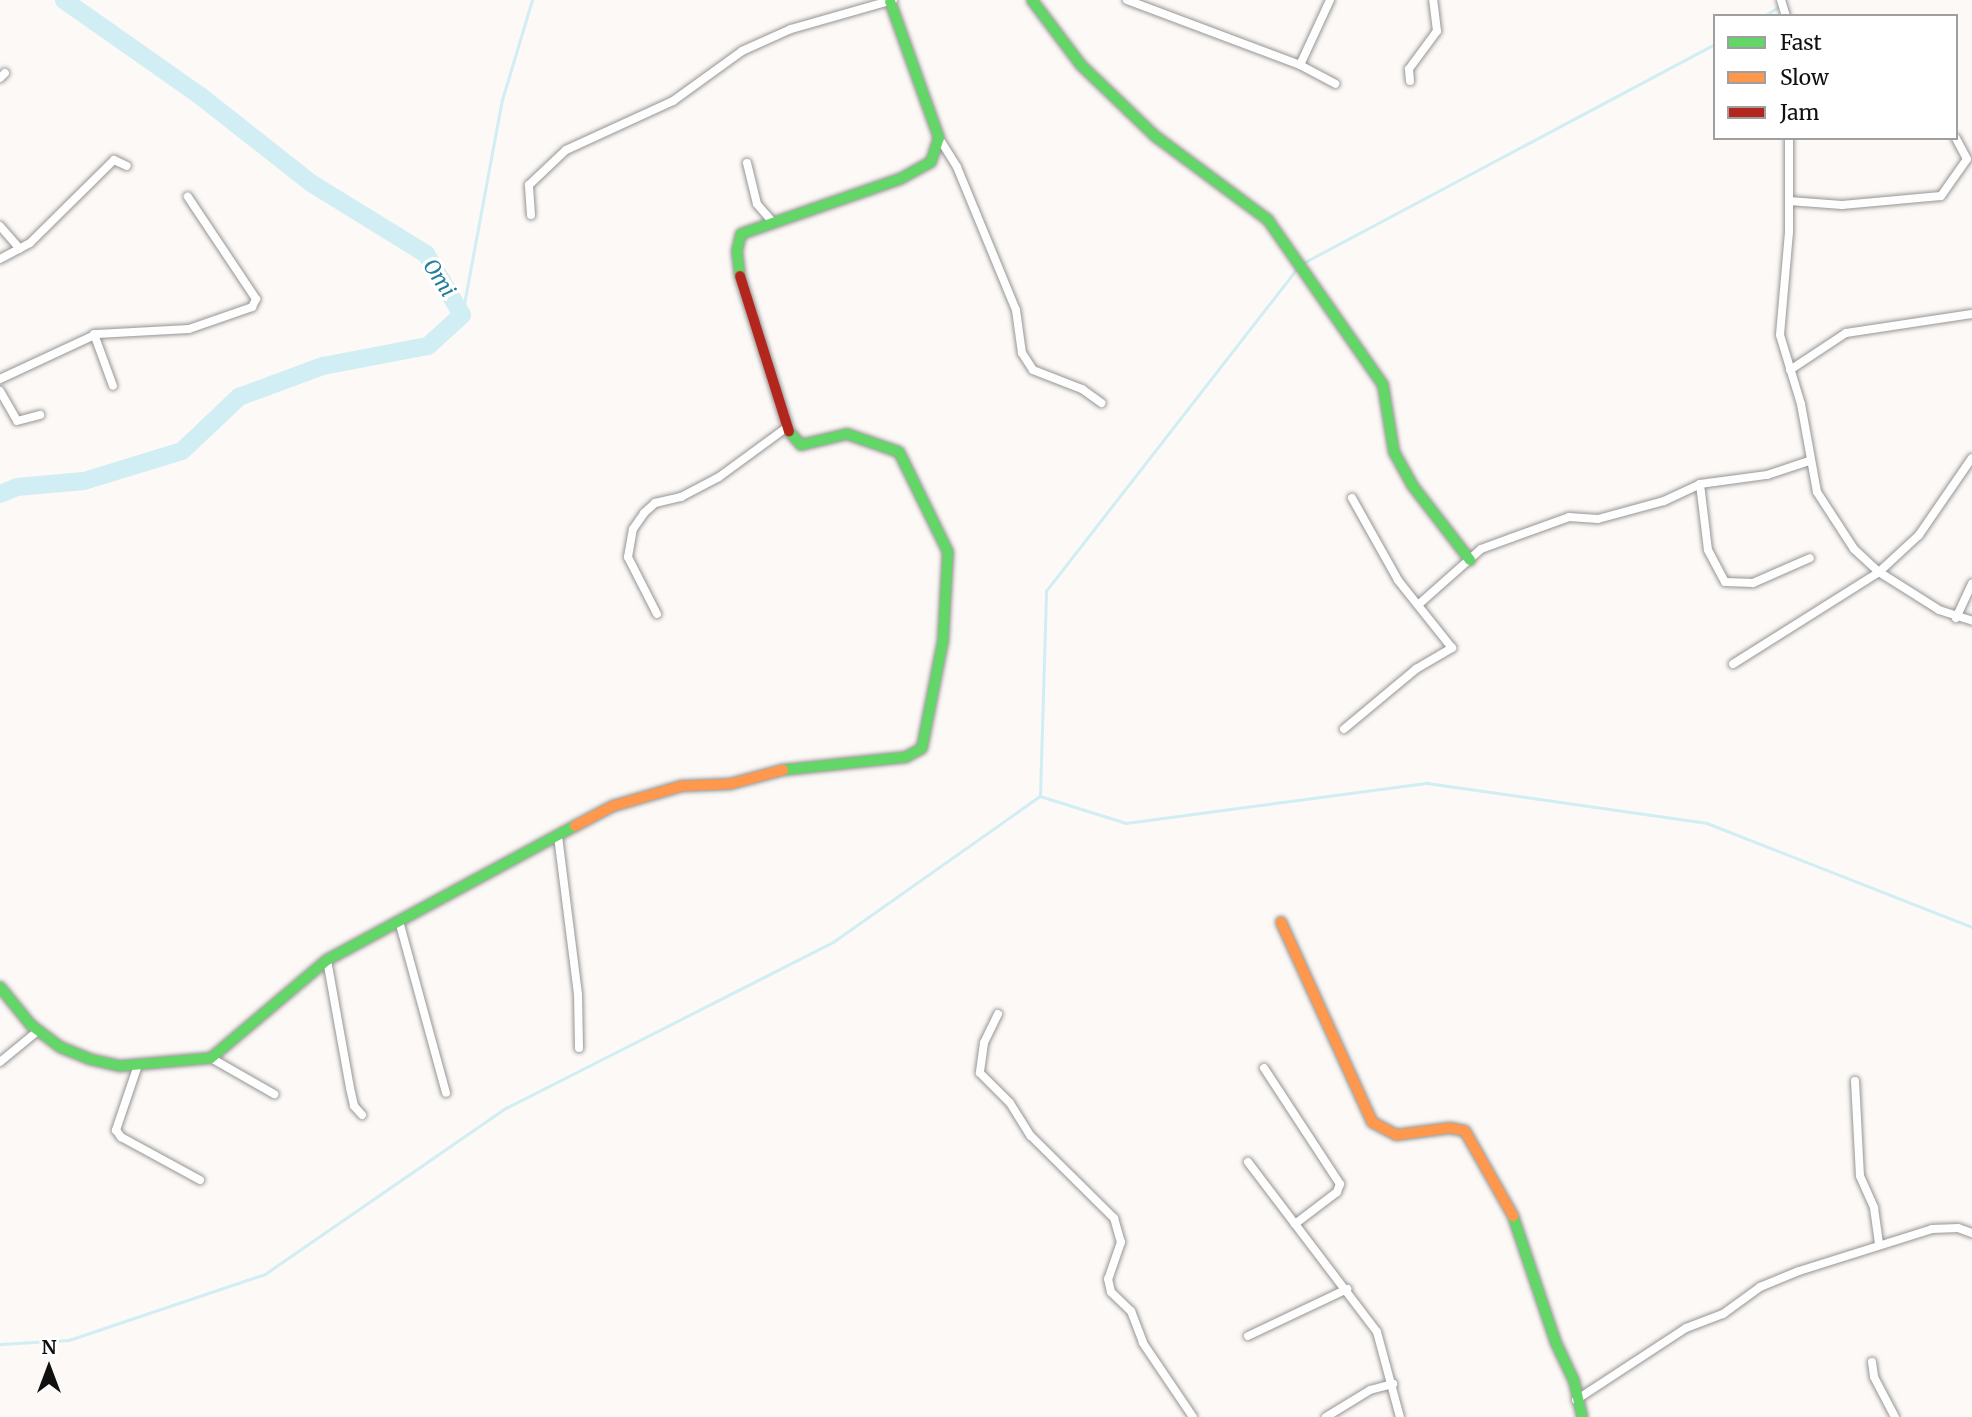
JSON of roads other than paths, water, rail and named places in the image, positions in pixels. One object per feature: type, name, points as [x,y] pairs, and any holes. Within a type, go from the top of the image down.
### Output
[{"type":"street","points":[[531,215],[529,185],[566,150],[673,101],[742,51],[791,29],[892,0],[939,138],[957,167],[1016,310],[1021,353],[1033,370],[1083,389],[1101,403]]},
{"type":"street","points":[[1032,0],[1081,65],[1155,136],[1268,219],[1383,385],[1394,452],[1412,485],[1470,561]]},
{"type":"street","points":[[1127,0],[1300,65],[1335,84]]},
{"type":"street","points":[[1300,65],[1330,0]]},
{"type":"street","points":[[1410,81],[1409,69],[1437,31],[1433,0]]},
{"type":"street","points":[[0,987],[39,1030],[60,1047],[89,1059],[138,1065],[211,1058],[327,960],[613,806],[682,786],[730,783],[768,772],[906,757],[922,748],[943,640],[948,552],[933,516],[909,480],[900,452],[847,434],[802,445],[786,428],[740,278],[737,251],[741,234],[771,220],[900,180],[931,162],[939,138]]},
{"type":"street","points":[[1789,140],[1789,201],[1780,335],[1801,404],[1809,461],[1817,492],[1837,524],[1879,572],[1956,618],[1972,621]]},
{"type":"street","points":[[1789,201],[1842,205],[1941,196],[1967,159],[1957,140]]},
{"type":"street","points":[[0,259],[20,249],[114,160],[127,166]]},
{"type":"street","points":[[747,163],[757,204],[771,220]]},
{"type":"street","points":[[0,379],[94,334],[189,329],[252,307],[256,299],[252,292],[188,197]]},
{"type":"street","points":[[0,226],[20,249]]},
{"type":"street","points":[[1790,370],[1846,333],[1972,314]]},
{"type":"street","points":[[94,334],[113,386]]},
{"type":"street","points":[[0,391],[17,421],[40,415]]},
{"type":"street","points":[[657,614],[628,557],[633,529],[644,513],[655,503],[681,497],[719,477],[786,428]]},
{"type":"street","points":[[1733,664],[1879,572],[1919,535],[1972,457]]},
{"type":"street","points":[[1418,605],[1481,549],[1569,517],[1598,520],[1664,501],[1700,484],[1767,475],[1809,461]]},
{"type":"street","points":[[1700,484],[1708,550],[1725,582],[1753,583],[1810,558]]},
{"type":"street","points":[[1344,729],[1416,670],[1452,648],[1398,580],[1352,498]]},
{"type":"street","points":[[1956,618],[1972,584]]},
{"type":"street","points":[[558,836],[578,995],[579,1048]]},
{"type":"street","points":[[399,921],[446,1093]]},
{"type":"street","points":[[1281,922],[1372,1122],[1396,1135],[1450,1128],[1465,1131],[1521,1231],[1556,1343],[1574,1381],[1576,1401],[1582,1417]]},
{"type":"street","points":[[327,960],[352,1097],[362,1115]]},
{"type":"street","points":[[998,1014],[984,1043],[981,1073],[1010,1103],[1031,1136],[1114,1218],[1121,1242],[1108,1279],[1111,1292],[1131,1311],[1143,1343],[1193,1417]]},
{"type":"street","points":[[0,1062],[39,1030]]},
{"type":"street","points":[[211,1058],[274,1094]]},
{"type":"street","points":[[138,1065],[116,1130],[121,1137],[200,1180]]},
{"type":"street","points":[[1264,1068],[1340,1184],[1337,1192],[1295,1224]]},
{"type":"street","points":[[1855,1081],[1860,1176],[1874,1208],[1879,1245]]},
{"type":"street","points":[[1248,1163],[1347,1289],[1377,1332],[1400,1417]]},
{"type":"street","points":[[1576,1401],[1686,1328],[1723,1314],[1760,1287],[1933,1229],[1958,1228],[1972,1233]]},
{"type":"street","points":[[1248,1336],[1347,1289]]},
{"type":"street","points":[[1872,1362],[1874,1377],[1895,1417]]},
{"type":"street","points":[[1326,1417],[1370,1390],[1393,1384]]},
{"type":"waterway","name":"Omi","points":[[0,494],[17,487],[84,481],[182,451],[239,397],[323,366],[428,346],[462,315],[426,254],[311,183],[199,95],[64,0]]},
{"type":"waterway","points":[[462,315],[502,100],[532,0]]},
{"type":"waterway","points":[[1767,14],[1780,6]]},
{"type":"waterway","points":[[1305,262],[1713,45]]},
{"type":"waterway","points":[[0,1344],[69,1340],[265,1274],[506,1108],[833,942],[1040,796],[1046,591],[1297,269]]},
{"type":"waterway","points":[[1040,796],[1126,823],[1427,783],[1707,823],[1972,927]]}]
